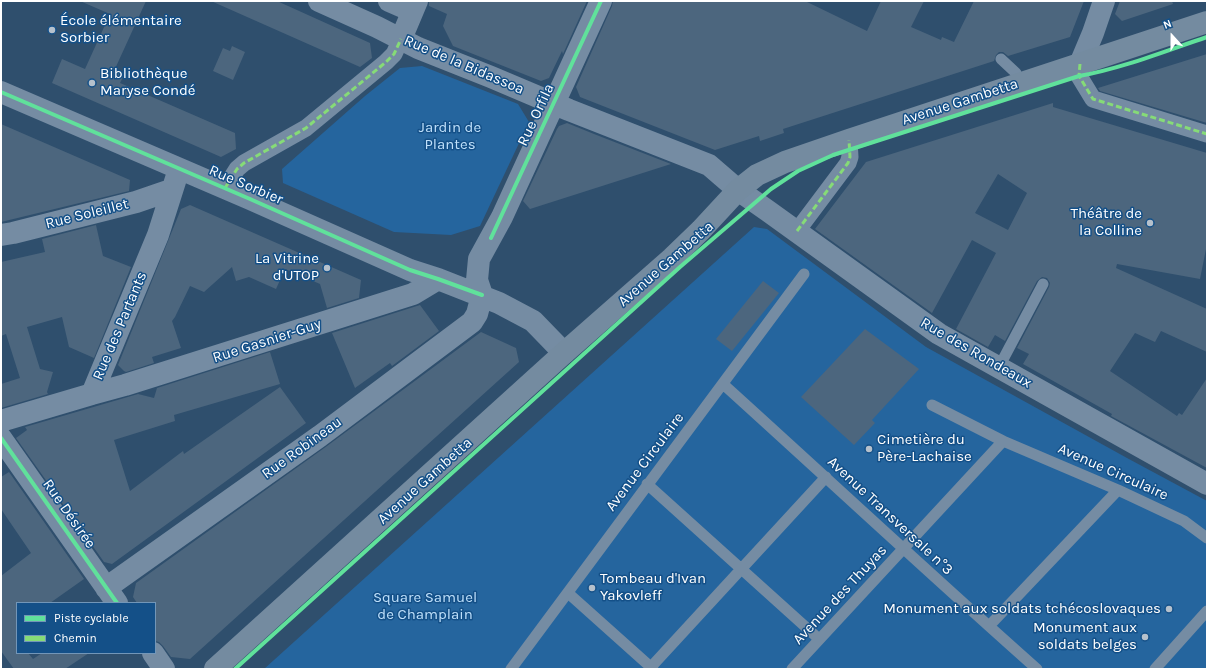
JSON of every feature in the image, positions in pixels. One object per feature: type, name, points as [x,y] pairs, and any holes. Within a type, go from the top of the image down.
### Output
[{"type":"main road","name":"Avenue Gambetta","points":[[215,669],[564,353],[672,258],[701,230],[738,190],[757,176],[785,162],[849,140],[1207,22]]},
{"type":"street","name":"Rue de la Bidassoa","points":[[319,1],[401,38],[418,48],[709,165],[738,190]]},
{"type":"street","points":[[225,188],[237,169],[244,163],[306,128],[394,54],[414,6],[389,1]]},
{"type":"street","name":"Rue Orfila","points":[[482,295],[477,280],[479,259],[502,217],[601,1]]},
{"type":"street","points":[[1104,1],[1080,64],[1079,76],[1092,99],[1207,134]]},
{"type":"street","name":"Rue Sorbier","points":[[1,92],[225,188],[410,270],[438,278],[482,295],[533,321],[564,353]]},
{"type":"street","points":[[797,231],[848,163],[850,157],[849,140]]},
{"type":"street","name":"Rue des Partants","points":[[1,421],[92,394],[158,236],[179,169]]},
{"type":"street","name":"Rue Soleillet","points":[[1,235],[21,232],[136,202],[172,190]]},
{"type":"street","name":"Rue des Rondeaux","points":[[738,190],[939,334],[1207,484]]},
{"type":"street","name":"Rue Gasnier-Guy","points":[[92,394],[148,378],[413,294],[438,278]]},
{"type":"street","name":"Rue Robineau","points":[[111,596],[472,322],[477,314],[482,295]]},
{"type":"street","name":"Rue Désirée","points":[[1,438],[111,596]]},
{"type":"street","points":[[154,654],[164,669]]},
{"type":"lane","points":[[1001,59],[1016,73]]},
{"type":"lane","name":"Avenue Circulaire","points":[[511,669],[804,274]]},
{"type":"lane","points":[[999,367],[1043,284]]},
{"type":"lane","name":"Avenue Transversale n°3","points":[[723,384],[1037,669]]},
{"type":"lane","points":[[932,404],[1003,441]]},
{"type":"lane","name":"Avenue Circulaire","points":[[1003,441],[1118,490],[1184,521],[1207,538]]},
{"type":"lane","name":"Avenue des Thuyas","points":[[792,669],[1003,441]]},
{"type":"lane","points":[[568,593],[652,668],[826,477]]},
{"type":"lane","points":[[647,484],[819,639]]},
{"type":"lane","points":[[989,626],[1118,490]]},
{"type":"lane","points":[[1155,669],[1207,611]]},
{"type":"green space","name":"Jardin de Plantes","points":[[422,66],[518,104],[529,122],[480,226],[451,235],[394,232],[283,183],[282,169],[365,96],[400,68]]},
{"type":"green space","name":"Cimetière du Père-Lachaise","points":[[754,227],[767,229],[926,347],[1207,501],[1207,669],[264,669]]},
{"type":"building","points":[[80,1],[146,1],[114,71],[124,75],[120,83],[235,133],[236,149],[221,157],[52,83],[62,59],[85,69],[110,14]]},
{"type":"building","points":[[211,1],[277,1],[370,43],[372,58],[360,67]]},
{"type":"building","points":[[429,1],[587,1],[563,54],[562,51],[549,78],[541,81],[453,46],[443,26],[447,14],[429,6]]},
{"type":"building","points":[[613,1],[805,1],[867,31],[881,1],[924,1],[911,27],[941,40],[942,37],[954,42],[974,1],[1084,1],[1070,37],[1008,56],[1003,52],[999,52],[994,61],[783,129],[784,133],[760,141],[759,136],[715,150],[580,97],[576,87]]},
{"type":"building","points":[[1120,1],[1172,1],[1173,4],[1122,21],[1115,14]]},
{"type":"building","points":[[232,46],[245,52],[233,80],[213,71],[223,48],[230,51]]},
{"type":"building","points":[[1207,54],[1207,123],[1100,91],[1098,88]]},
{"type":"building","points":[[1053,103],[1053,107],[1207,153],[1207,244],[1200,279],[1117,264],[1116,268],[1207,309],[1207,352],[1161,331],[1155,342],[1135,333],[1110,371],[1177,416],[1179,413],[1182,415],[1207,378],[1207,468],[1111,416],[1112,414],[1023,364],[1029,354],[1017,348],[1049,287],[1050,283],[1047,278],[1042,277],[1037,281],[1005,341],[995,335],[988,347],[956,329],[996,253],[972,240],[932,313],[815,229],[866,162]],"holes":[[[998,174],[1027,193],[1008,230],[975,213]]]},
{"type":"building","points":[[567,123],[671,164],[530,209],[523,201],[557,129],[559,126]]},
{"type":"building","points":[[1,124],[130,180],[129,191],[1,222]]},
{"type":"building","points":[[190,205],[361,280],[359,298],[327,308],[320,284],[285,269],[276,289],[249,277],[236,281],[232,267],[204,292],[190,286],[172,321],[181,348],[152,357],[154,363],[126,372],[124,371],[118,365],[181,209]]},
{"type":"building","points":[[96,225],[103,256],[131,267],[94,358],[69,347],[62,317],[27,327],[40,369],[53,372],[47,392],[48,394],[1,408],[1,384],[20,378],[6,334],[1,336],[1,262],[45,252],[42,239]]},
{"type":"building","points":[[763,281],[779,293],[732,351],[716,339]]},
{"type":"building","points":[[420,305],[439,331],[392,366],[390,363],[355,388],[332,333]]},
{"type":"building","points":[[865,329],[919,369],[872,420],[875,423],[854,445],[801,397]]},
{"type":"building","points":[[481,332],[516,348],[519,362],[190,659],[171,657],[163,646],[156,641],[156,602],[136,602],[133,597],[136,583],[327,446]]},
{"type":"building","points":[[270,352],[280,384],[174,415],[175,421],[114,440],[130,491],[183,451],[184,454],[280,387],[306,423],[112,564],[104,562],[16,438],[27,430],[25,427],[138,394],[154,398],[157,388]]},
{"type":"building","points":[[9,472],[84,579],[51,602],[16,602],[16,654],[29,654],[33,659],[40,654],[88,654],[65,669],[14,669],[1,651],[1,576],[31,553],[1,509],[1,477]]},
{"type":"marked path","points":[[225,188],[237,169],[244,163],[306,128],[386,62],[394,54],[401,39]]},
{"type":"marked path","points":[[1080,64],[1079,76],[1093,99],[1207,134]]},
{"type":"marked path","points":[[797,231],[848,163],[850,157],[849,140]]},
{"type":"cycle path","points":[[491,238],[601,1]]},
{"type":"cycle path","points":[[235,669],[680,267],[771,189],[798,171],[833,155],[1079,76],[1128,64],[1207,37]]},
{"type":"cycle path","points":[[1,92],[250,199],[410,270],[482,295]]},
{"type":"cycle path","points":[[1,438],[116,602]]},
{"type":"place","name":"École élémentaire Sorbier","points":[[52,30]]},
{"type":"place","name":"Bibliothèque Maryse Condé","points":[[92,83]]},
{"type":"place","name":"Théâtre de la Colline","points":[[1150,223]]},
{"type":"place","name":"La Vitrine d'UTOP","points":[[327,268]]},
{"type":"place","name":"Cimetière du Père-Lachaise","points":[[869,449]]},
{"type":"place","name":"Tombeau d'Ivan Yakovleff","points":[[592,588]]},
{"type":"place","name":"Monument aux soldats tchécoslovaques","points":[[1169,609]]},
{"type":"place","name":"Monument aux soldats belges","points":[[1145,637]]},
{"type":"park label","name":"Square Samuel de Champlain","points":[[425,606]]}]
